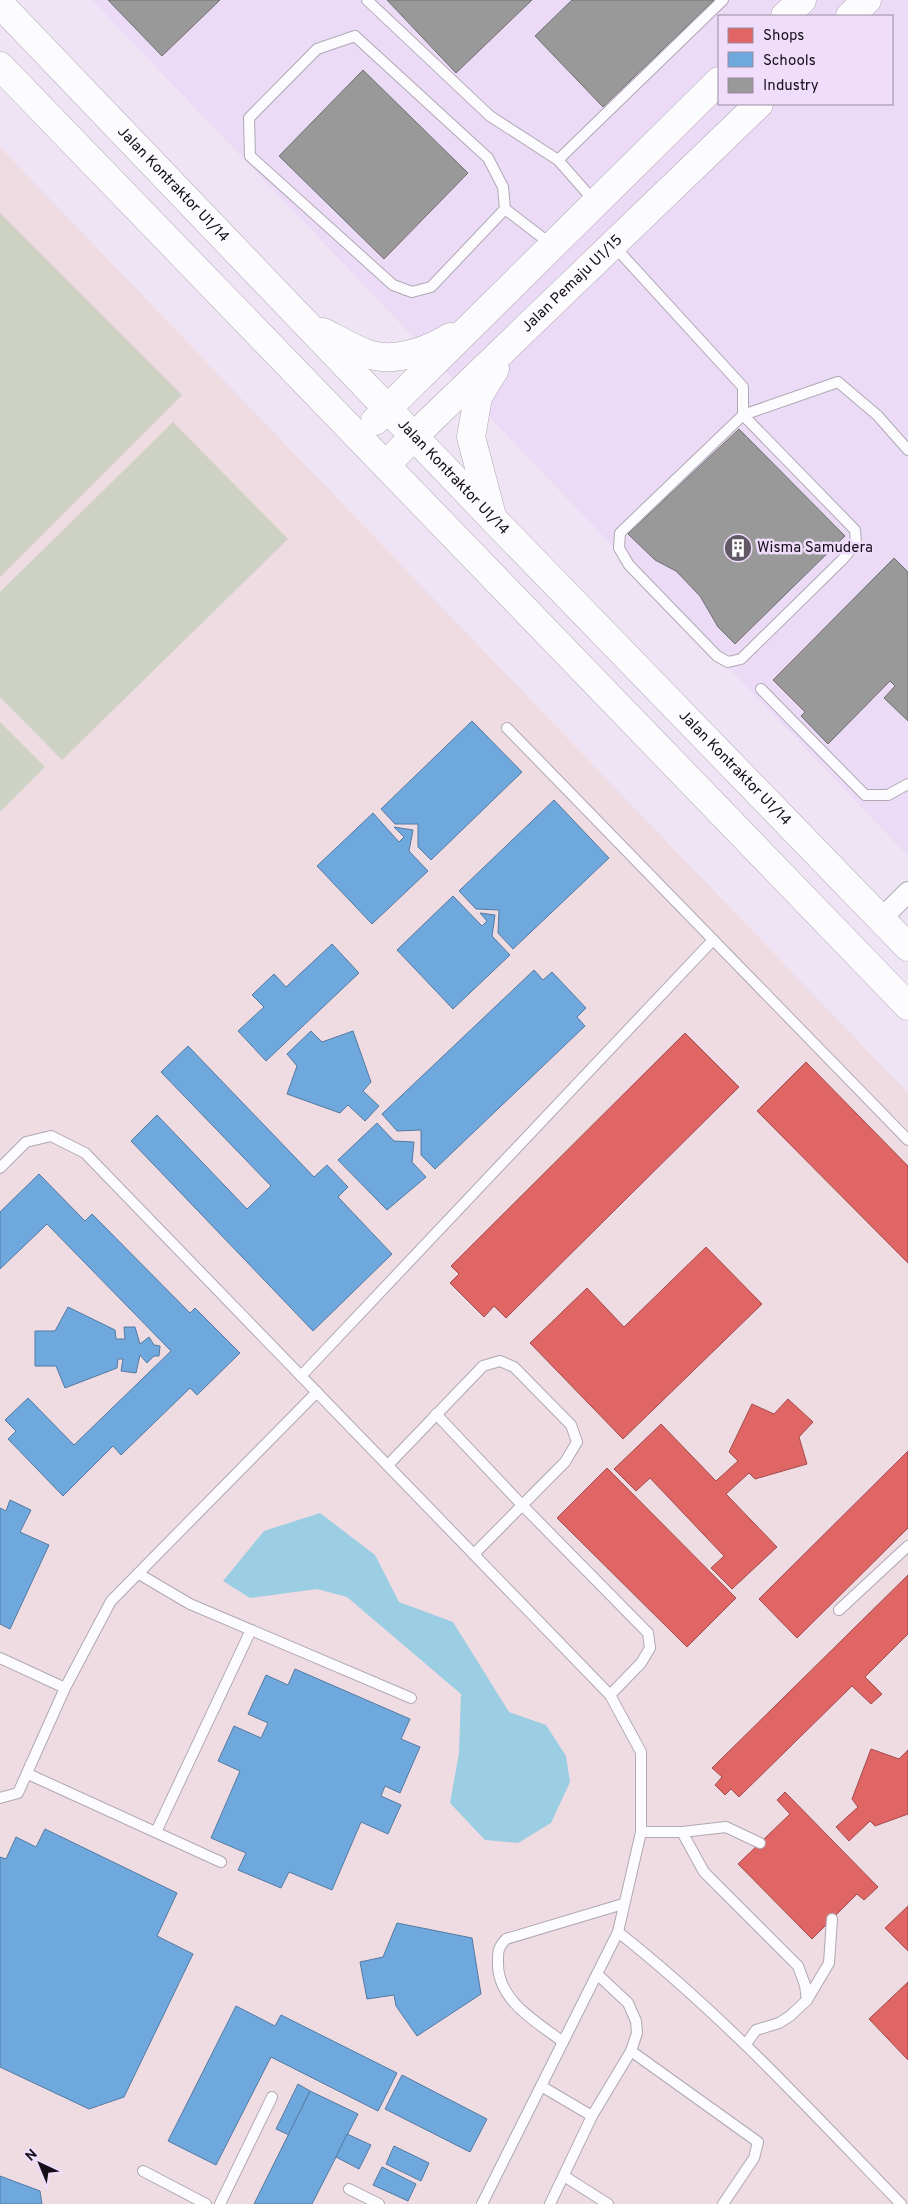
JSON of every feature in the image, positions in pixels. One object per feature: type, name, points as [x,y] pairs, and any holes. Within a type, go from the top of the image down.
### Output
[{"type":"street","points":[[786,15],[802,0]]},
{"type":"street","points":[[851,15],[867,0]]},
{"type":"street","name":"Jalan Kontraktor U1/14","points":[[0,4],[493,519],[908,947]]},
{"type":"street","points":[[0,66],[908,1006]]},
{"type":"street","points":[[358,437],[718,82]]},
{"type":"street","name":"Jalan Pemaju U1/15","points":[[386,465],[758,105]]},
{"type":"street","points":[[306,323],[369,355],[400,357],[432,348],[483,314]]},
{"type":"street","points":[[493,519],[471,436],[478,397],[511,342]]},
{"type":"street","points":[[880,919],[908,892]]},
{"type":"lane","points":[[367,0],[490,116],[558,160],[596,203]]},
{"type":"lane","points":[[558,160],[724,0]]},
{"type":"lane","points":[[505,210],[431,287],[412,292],[393,285],[250,156],[250,118],[316,49],[355,36],[488,158],[503,187],[505,210],[553,245]]},
{"type":"lane","points":[[612,245],[743,387],[743,415],[855,530],[856,543],[842,560],[741,658],[728,662],[717,656],[629,565],[619,548],[620,532],[743,415],[838,382],[877,415],[908,450]]},
{"type":"lane","points":[[761,689],[865,795],[888,795],[908,784]]},
{"type":"lane","points":[[507,728],[908,1140]]},
{"type":"lane","points":[[301,1376],[713,940]]},
{"type":"lane","points":[[0,1168],[26,1142],[51,1136],[85,1152],[610,1694],[641,1752],[641,1832],[618,1932],[482,2204]]},
{"type":"lane","points":[[388,1465],[483,1366],[500,1362],[514,1367],[570,1425],[577,1442],[565,1462],[474,1554]]},
{"type":"lane","points":[[0,1798],[18,1793],[65,1688],[111,1600],[139,1574],[317,1392]]},
{"type":"lane","points":[[436,1414],[522,1505],[648,1633],[650,1648],[641,1663],[610,1694]]},
{"type":"lane","points":[[840,1610],[908,1546]]},
{"type":"lane","points":[[139,1574],[190,1604],[411,1698]]},
{"type":"lane","points":[[156,1832],[251,1630]]},
{"type":"lane","points":[[0,1658],[65,1688]]},
{"type":"lane","points":[[28,1774],[221,1862]]},
{"type":"lane","points":[[641,1832],[682,1832],[726,1827],[760,1843]]},
{"type":"lane","points":[[682,1832],[704,1872],[798,1966],[808,2000]]},
{"type":"lane","points":[[563,2042],[528,2016],[511,2000],[498,1975],[498,1948],[506,1939],[623,1904]]},
{"type":"lane","points":[[746,2044],[756,2030],[790,2016],[808,2000],[829,1963],[832,1919]]},
{"type":"lane","points":[[618,1932],[655,1961],[746,2044],[901,2204]]},
{"type":"lane","points":[[550,2204],[592,2116],[631,2051],[637,2033],[636,2021],[628,2003],[597,1974]]},
{"type":"lane","points":[[631,2051],[758,2142],[754,2158],[723,2204]]},
{"type":"lane","points":[[540,2086],[592,2116]]},
{"type":"lane","points":[[220,2204],[272,2096]]},
{"type":"lane","points":[[143,2171],[206,2204]]},
{"type":"lane","points":[[564,2176],[608,2204]]},
{"type":"lane","points":[[349,2189],[379,2204]]},
{"type":"shaded area","points":[[92,0],[908,0],[908,856]]},
{"type":"shaded area","points":[[0,147],[908,1093],[908,2204],[0,2204]]},
{"type":"shaded area","points":[[0,213],[182,395],[0,577]]},
{"type":"shaded area","points":[[173,422],[288,539],[62,760],[0,697],[0,592]]},
{"type":"shaded area","points":[[0,722],[45,767],[0,812]]},
{"type":"water","points":[[320,1513],[375,1555],[399,1602],[453,1622],[509,1712],[546,1725],[566,1756],[570,1782],[551,1823],[518,1843],[485,1840],[450,1803],[459,1753],[461,1694],[347,1597],[317,1589],[250,1598],[223,1581],[264,1531]]},
{"type":"building: Shops","points":[[685,1033],[739,1087],[506,1318],[494,1306],[484,1317],[450,1283],[459,1274],[451,1266]]},
{"type":"building: Shops","points":[[806,1062],[908,1166],[908,1263],[757,1111]]},
{"type":"building: Shops","points":[[706,1247],[762,1304],[623,1439],[530,1343],[587,1288],[624,1327]]},
{"type":"building: Shops","points":[[788,1399],[813,1422],[799,1437],[807,1464],[755,1479],[749,1473],[726,1494],[777,1547],[732,1589],[711,1568],[724,1556],[650,1478],[636,1491],[614,1469],[661,1424],[716,1481],[738,1461],[729,1452],[752,1404],[774,1414]]},
{"type":"building: Shops","points":[[908,1451],[908,1528],[797,1638],[759,1599]]},
{"type":"building: Shops","points":[[607,1468],[736,1598],[687,1647],[557,1518]]},
{"type":"building: Shops","points":[[908,1575],[908,1634],[865,1677],[882,1694],[871,1704],[852,1686],[739,1797],[731,1789],[725,1795],[715,1785],[722,1777],[712,1768]]},
{"type":"building: Shops","points":[[871,1749],[899,1759],[908,1750],[908,1814],[875,1826],[870,1821],[849,1841],[836,1827],[858,1807],[852,1799]]},
{"type":"building: Shops","points":[[785,1792],[878,1887],[864,1900],[857,1894],[812,1939],[738,1864],[790,1814],[777,1800]]},
{"type":"building: Shops","points":[[908,1906],[908,1951],[885,1928]]},
{"type":"building: Shops","points":[[908,1982],[908,2060],[869,2019]]},
{"type":"building: Schools","points":[[472,721],[522,772],[431,860],[418,847],[418,824],[395,824],[381,809]]},
{"type":"building: Schools","points":[[554,800],[609,858],[513,949],[498,933],[499,910],[476,909],[459,891]]},
{"type":"building: Schools","points":[[373,813],[399,842],[404,837],[394,827],[413,830],[409,851],[428,871],[372,924],[317,866]]},
{"type":"building: Schools","points":[[453,896],[482,926],[487,921],[480,913],[495,915],[492,936],[510,955],[453,1009],[397,950]]},
{"type":"building: Schools","points":[[332,944],[359,973],[266,1061],[238,1031],[264,1007],[252,995],[274,974],[286,987]]},
{"type":"building: Schools","points":[[534,970],[543,980],[552,972],[586,1008],[577,1017],[585,1026],[435,1169],[421,1155],[421,1130],[397,1131],[382,1114]]},
{"type":"building: Schools","points":[[311,1031],[322,1042],[353,1031],[371,1082],[363,1091],[379,1106],[365,1121],[348,1105],[340,1113],[287,1094],[297,1066],[287,1054]]},
{"type":"building: Schools","points":[[188,1046],[314,1177],[327,1165],[348,1187],[338,1197],[392,1254],[313,1331],[131,1141],[157,1115],[247,1209],[271,1186],[161,1072]]},
{"type":"building: Schools","points":[[377,1123],[394,1141],[414,1142],[412,1162],[426,1177],[387,1210],[338,1160]]},
{"type":"building: Schools","points":[[39,1174],[85,1221],[92,1214],[190,1313],[195,1308],[240,1353],[197,1395],[190,1388],[121,1455],[113,1446],[63,1496],[8,1439],[16,1431],[5,1420],[28,1398],[74,1445],[171,1351],[47,1224],[0,1269],[0,1212]]},
{"type":"building: Schools","points":[[68,1307],[115,1330],[116,1339],[125,1339],[124,1327],[135,1327],[140,1344],[149,1337],[154,1345],[160,1346],[159,1356],[154,1356],[147,1363],[140,1355],[136,1373],[121,1371],[123,1359],[118,1359],[117,1368],[65,1388],[56,1366],[35,1366],[35,1331],[55,1331]]},
{"type":"building: Schools","points":[[10,1500],[31,1510],[20,1532],[49,1545],[10,1629],[0,1624],[0,1508],[6,1511]]},
{"type":"building: Schools","points":[[295,1669],[410,1719],[401,1739],[420,1747],[400,1793],[385,1786],[381,1796],[401,1805],[388,1834],[361,1822],[332,1890],[289,1872],[281,1888],[238,1870],[246,1853],[211,1838],[240,1771],[218,1761],[234,1726],[261,1738],[268,1723],[248,1714],[266,1675],[288,1685]]},
{"type":"building: Schools","points":[[45,1829],[177,1893],[157,1936],[193,1954],[124,2097],[89,2109],[0,2067],[0,1857],[6,1859],[16,1837],[36,1847]]},
{"type":"building: Schools","points":[[397,1923],[472,1938],[481,1994],[417,2036],[396,2006],[394,1995],[367,1999],[360,1962],[383,1957]]},
{"type":"building: Schools","points":[[236,2006],[275,2026],[281,2015],[397,2073],[378,2111],[271,2057],[216,2165],[168,2141]]},
{"type":"building: Schools","points":[[402,2075],[487,2119],[470,2152],[385,2109]]},
{"type":"building: Schools","points":[[298,2084],[310,2091],[289,2135],[276,2129]]},
{"type":"building: Schools","points":[[310,2091],[358,2114],[312,2204],[254,2204]]},
{"type":"building: Schools","points":[[347,2134],[371,2145],[359,2169],[336,2157]]},
{"type":"building: Schools","points":[[394,2146],[429,2163],[421,2181],[386,2164]]},
{"type":"building: Schools","points":[[382,2167],[416,2184],[408,2201],[373,2185]]},
{"type":"building: Schools","points":[[0,2176],[40,2191],[42,2204],[0,2204]]},
{"type":"building: Industry","points":[[108,0],[220,0],[162,56]]},
{"type":"building: Industry","points":[[387,0],[532,0],[456,73]]},
{"type":"building: Industry","points":[[572,0],[714,0],[603,107],[535,36]]},
{"type":"building: Industry","points":[[363,70],[468,173],[384,259],[279,156]]},
{"type":"building: Industry","name":"Wisma Samudera","points":[[739,429],[845,536],[735,644],[718,627],[700,596],[676,571],[655,560],[628,534]]},
{"type":"building: Industry","points":[[894,558],[908,572],[908,721],[884,698],[895,686],[890,681],[828,744],[801,716],[805,712],[773,680]]},
{"type":"place","name":"Wisma Samudera","points":[[738,548]]}]
